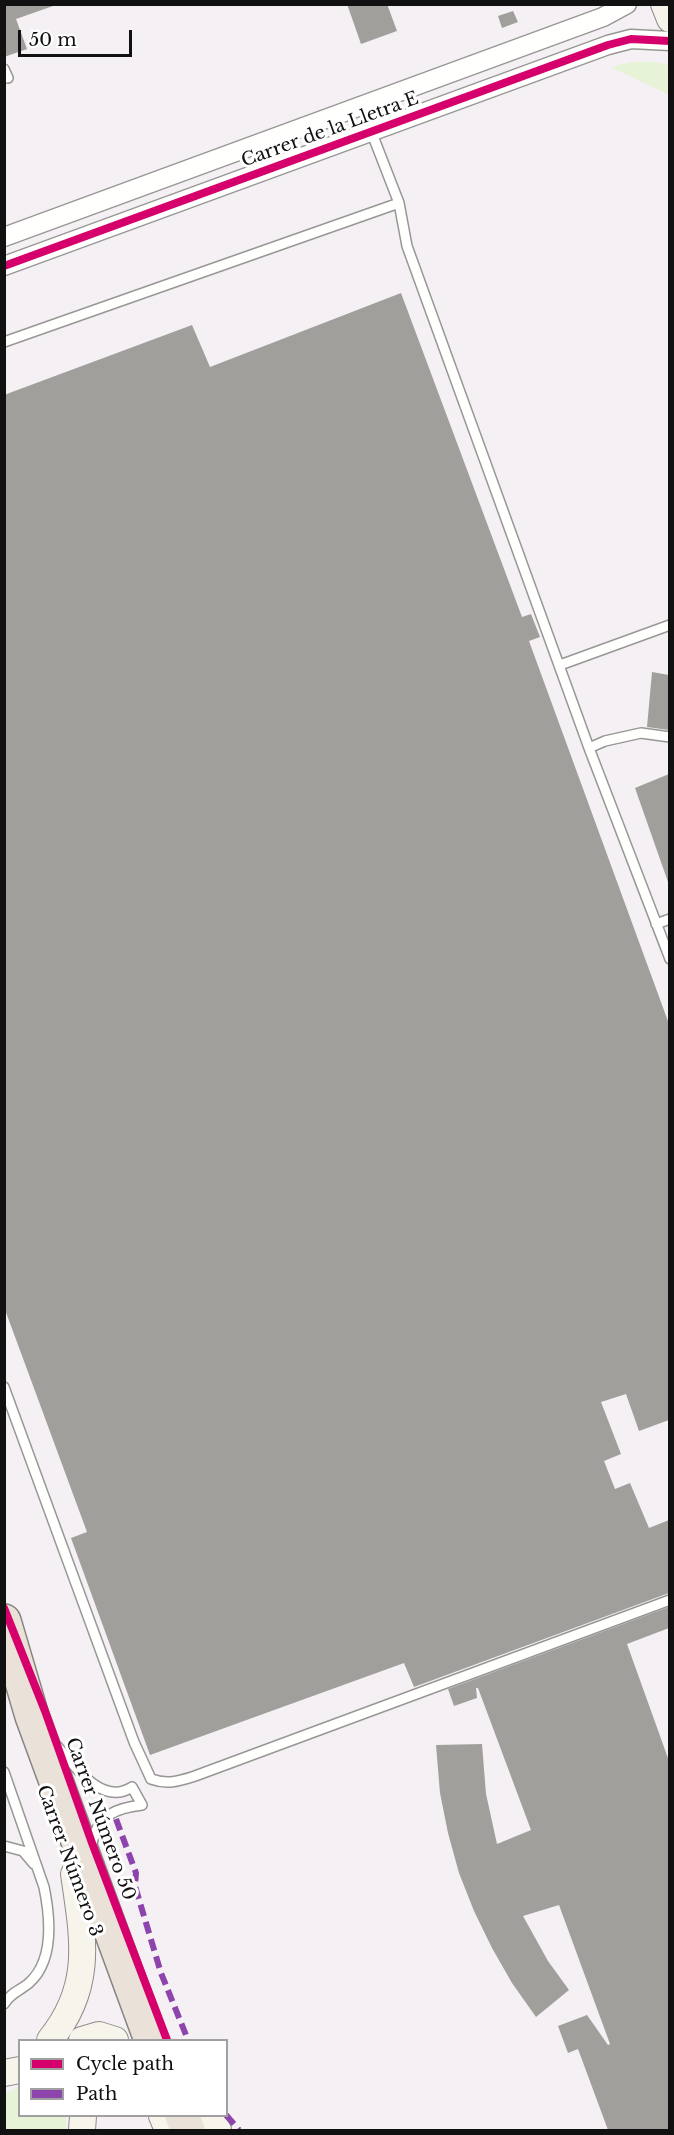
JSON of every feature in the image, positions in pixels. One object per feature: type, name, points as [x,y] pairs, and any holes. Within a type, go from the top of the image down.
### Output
[{"type":"highway","points":[[4,1621],[33,1716],[151,2039]]},
{"type":"main road","points":[[664,4],[669,19]]},
{"type":"main road","name":"Carrer Número 50","points":[[4,1608],[166,2039]]},
{"type":"main road","name":"Carrer Número 3","points":[[4,1680],[135,2039]]},
{"type":"main road","points":[[51,2039],[71,2007],[81,1972],[83,1937],[74,1874]]},
{"type":"main road","points":[[85,2039],[99,2035],[112,2039]]},
{"type":"main road","points":[[209,2117],[218,2130]]},
{"type":"street","name":"Carrer de la Lletra E","points":[[4,237],[603,16],[627,4]]},
{"type":"street","name":"Carrer de la Lletra E","points":[[4,266],[608,45],[631,39],[669,41]]},
{"type":"lane","points":[[371,130],[399,203],[407,246],[509,531],[669,959]]},
{"type":"lane","points":[[4,342],[399,203]]},
{"type":"lane","points":[[560,665],[669,625]]},
{"type":"lane","points":[[589,748],[605,741],[641,733],[669,737]]},
{"type":"lane","points":[[656,924],[669,919]]},
{"type":"lane","points":[[4,1387],[134,1742],[152,1779],[172,1783],[195,1776],[669,1600]]},
{"type":"lane","points":[[57,1746],[96,1786],[108,1791],[120,1791],[132,1787],[142,1805],[106,1817],[94,1830],[92,1842]]},
{"type":"lane","points":[[4,1772],[27,1834],[48,1907],[47,1943],[38,1971],[4,2004]]},
{"type":"lane","points":[[16,1849],[24,1844],[27,1834]]},
{"type":"lane","points":[[4,1846],[27,1854],[39,1872]]},
{"type":"lane","points":[[4,1993],[17,1991]]},
{"type":"shaded area","points":[[5,5],[669,5],[669,2130],[5,2130]]},
{"type":"green space","points":[[632,62],[655,62],[669,65],[669,95],[611,67]]},
{"type":"green space","points":[[18,2087],[18,2117],[66,2117],[66,2130],[5,2130],[5,2095]]},
{"type":"building","points":[[4,4],[52,4],[53,6],[16,19],[27,49],[4,57]]},
{"type":"building","points":[[347,4],[387,4],[397,31],[361,44]]},
{"type":"building","points":[[513,11],[518,22],[502,28],[498,16]]},
{"type":"building","points":[[401,293],[522,617],[531,614],[540,637],[529,641],[669,1024],[669,1420],[639,1431],[626,1394],[601,1402],[621,1454],[604,1461],[615,1489],[630,1483],[649,1528],[669,1520],[669,1593],[414,1687],[404,1663],[150,1755],[71,1538],[87,1532],[4,1307],[4,395],[192,325],[210,367]]},
{"type":"building","points":[[652,672],[669,675],[669,730],[647,727]]},
{"type":"building","points":[[669,774],[669,882],[668,882],[635,788]]},
{"type":"building","points":[[669,1607],[669,1628],[627,1644],[669,1761],[669,2130],[608,2130],[578,2049],[568,2053],[558,2026],[587,2015],[608,2045],[610,2044],[559,1905],[523,1916],[548,1961],[569,1990],[536,2017],[512,1983],[492,1948],[459,1873],[440,1793],[436,1745],[482,1744],[486,1794],[497,1844],[531,1830],[478,1688],[476,1688],[477,1698],[454,1706],[448,1689]]},
{"type":"marked path","points":[[116,1819],[136,1873],[135,1886],[161,1973],[188,2039]]},
{"type":"marked path","points":[[228,2117],[239,2130]]},
{"type":"cycle path","points":[[4,266],[608,45],[631,39],[670,41]]},
{"type":"cycle path","points":[[4,1608],[45,1711],[92,1843],[167,2039]]}]
